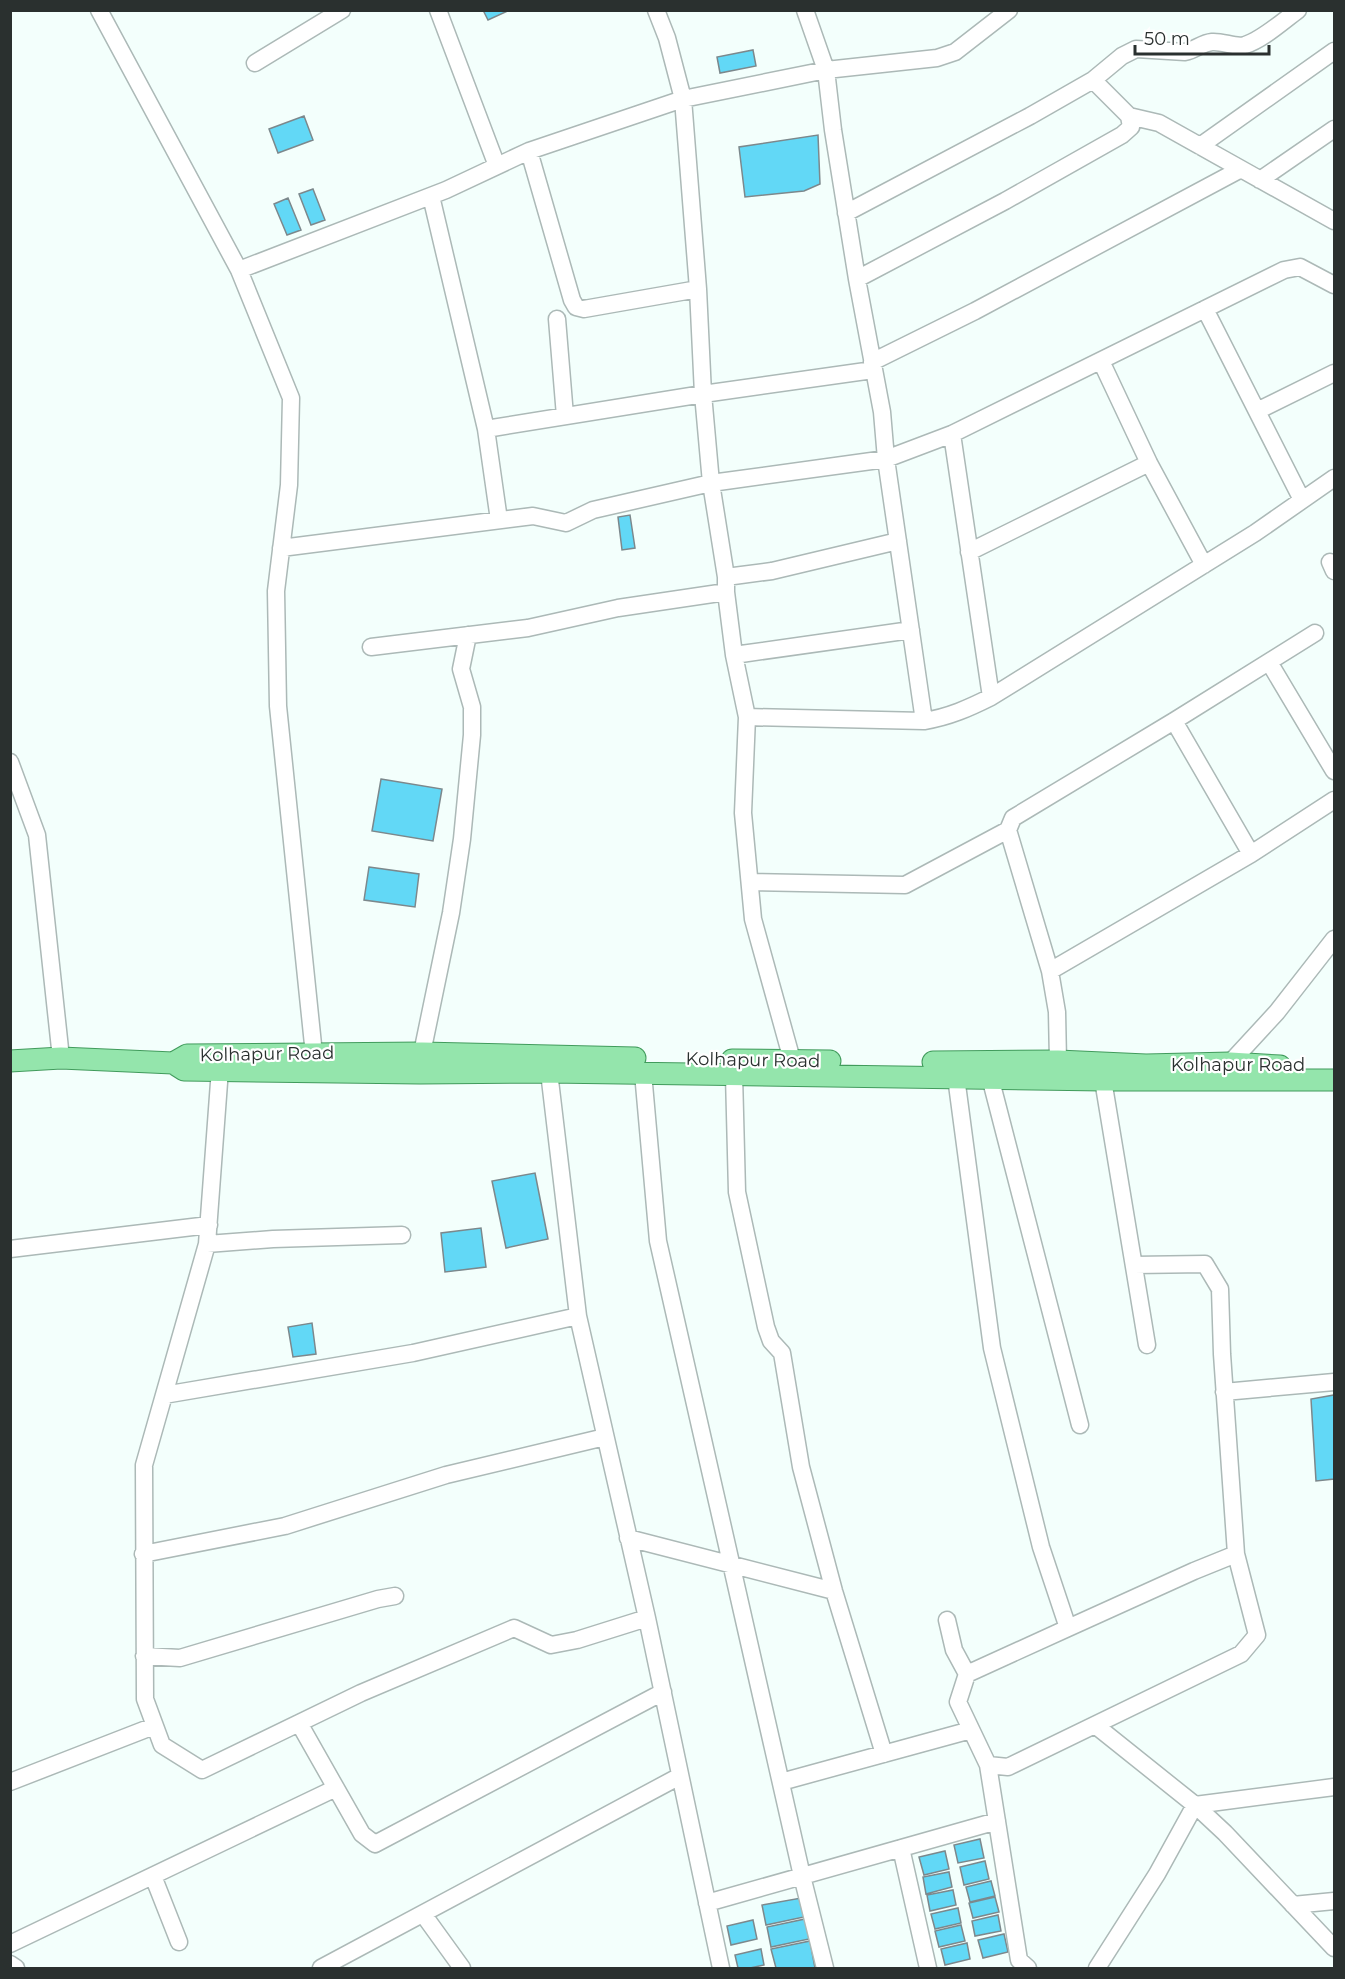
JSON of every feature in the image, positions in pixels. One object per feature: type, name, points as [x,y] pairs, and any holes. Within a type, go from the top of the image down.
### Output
[{"type":"main road","name":"Kolhapur Road","points":[[10,1061],[61,1059],[172,1063],[184,1070],[315,1063],[422,1053],[993,1062],[1061,1070],[1103,1080],[1335,1080]]},
{"type":"main road","name":"Kolhapur Road","points":[[172,1063],[187,1055],[315,1063],[420,1073],[549,1071],[956,1077],[990,1077],[1146,1065],[1335,1065]]},
{"type":"street","points":[[99,10],[239,270],[291,398],[289,485],[276,591],[278,706],[315,1063]]},
{"type":"street","points":[[255,63],[342,10]]},
{"type":"street","points":[[438,10],[497,165]]},
{"type":"street","points":[[656,10],[667,38],[683,99],[699,289],[703,394],[711,483],[734,655],[747,717],[743,813],[753,919],[792,1060]]},
{"type":"street","points":[[805,10],[826,70],[846,213],[882,412],[886,459],[924,721]]},
{"type":"street","points":[[239,270],[431,196],[529,151],[683,99],[826,70],[937,58],[955,52],[1009,10]]},
{"type":"street","points":[[846,213],[1030,116],[1093,80],[1122,56],[1136,49],[1185,52],[1206,43],[1215,42],[1243,46],[1298,10]]},
{"type":"street","points":[[1200,146],[1335,51]]},
{"type":"street","points":[[1093,80],[1129,116],[1159,123],[1335,221]]},
{"type":"street","points":[[857,279],[1005,201],[1122,135],[1131,127],[1129,116]]},
{"type":"street","points":[[1260,180],[1335,129]]},
{"type":"street","points":[[529,151],[572,300],[576,307],[584,309],[699,289]]},
{"type":"street","points":[[486,429],[873,366],[1241,169]]},
{"type":"street","points":[[431,196],[486,429],[500,520]]},
{"type":"street","points":[[281,548],[533,516],[566,523],[593,510],[711,483],[886,459],[951,434],[1284,270],[1300,267],[1335,285]]},
{"type":"street","points":[[1206,309],[1302,501]]},
{"type":"street","points":[[557,319],[565,416]]},
{"type":"street","points":[[1101,361],[1149,463],[1204,565]]},
{"type":"street","points":[[1257,411],[1335,373]]},
{"type":"street","points":[[951,434],[991,698]]},
{"type":"street","points":[[969,552],[1149,463]]},
{"type":"street","points":[[747,717],[924,721],[948,717],[991,698],[1064,650],[1204,565],[1335,478]]},
{"type":"street","points":[[371,647],[528,628],[726,584],[898,541]]},
{"type":"street","points":[[734,655],[911,630]]},
{"type":"street","points":[[1061,1070],[1057,1012],[1050,971],[1008,830],[1013,818],[1174,722],[1315,633]]},
{"type":"street","points":[[422,1053],[451,913],[462,839],[472,735],[472,707],[461,669],[468,635]]},
{"type":"street","points":[[1269,662],[1335,771]]},
{"type":"street","points":[[1174,722],[1251,854]]},
{"type":"street","points":[[10,762],[37,835],[61,1059]]},
{"type":"street","points":[[1050,971],[1251,854],[1335,800]]},
{"type":"street","points":[[750,882],[905,885],[1008,830]]},
{"type":"street","points":[[1230,1064],[1335,939]]},
{"type":"street","points":[[220,1069],[207,1244],[144,1465],[145,1699],[162,1745],[202,1770],[361,1693],[514,1628],[551,1645],[577,1640],[647,1618]]},
{"type":"street","points":[[549,1071],[578,1316],[647,1618],[721,1968]]},
{"type":"street","points":[[644,1073],[658,1241],[802,1876],[825,1968]]},
{"type":"street","points":[[734,1075],[737,1192],[766,1327],[771,1341],[782,1353],[801,1467],[834,1592],[884,1754]]},
{"type":"street","points":[[956,1077],[992,1348],[1041,1547],[1068,1628]]},
{"type":"street","points":[[990,1077],[1080,1425]]},
{"type":"street","points":[[1103,1080],[1147,1345]]},
{"type":"street","points":[[10,1249],[209,1225]]},
{"type":"street","points":[[207,1244],[273,1239],[402,1235]]},
{"type":"street","points":[[988,1765],[1008,1767],[1095,1725],[1241,1654],[1257,1635],[1236,1554],[1224,1392],[1220,1289],[1205,1264],[1134,1265]]},
{"type":"street","points":[[164,1395],[413,1353],[578,1316]]},
{"type":"street","points":[[1224,1392],[1335,1382]]},
{"type":"street","points":[[143,1554],[285,1526],[447,1475],[605,1437]]},
{"type":"street","points":[[628,1538],[834,1592]]},
{"type":"street","points":[[967,1674],[1236,1554]]},
{"type":"street","points":[[144,1656],[180,1658],[378,1599],[395,1596]]},
{"type":"street","points":[[947,1620],[954,1650],[967,1674],[958,1702],[988,1765],[1019,1960],[1028,1968]]},
{"type":"street","points":[[299,1723],[362,1834],[375,1844],[663,1692]]},
{"type":"street","points":[[1095,1725],[1195,1805],[1335,1948]]},
{"type":"street","points":[[10,1782],[154,1726]]},
{"type":"street","points":[[781,1782],[971,1730]]},
{"type":"street","points":[[326,1967],[680,1776]]},
{"type":"street","points":[[1195,1805],[1335,1787]]},
{"type":"street","points":[[10,1944],[336,1788]]},
{"type":"street","points":[[1097,1968],[1140,1902],[1195,1805]]},
{"type":"street","points":[[707,1903],[997,1821]]},
{"type":"street","points":[[901,1848],[928,1968]]},
{"type":"street","points":[[153,1876],[179,1942]]},
{"type":"street","points":[[1293,1905],[1335,1901]]},
{"type":"street","points":[[423,1914],[462,1968]]},
{"type":"street","points":[[10,1964],[16,1968]]},
{"type":"building","points":[[483,10],[510,10],[488,20]]},
{"type":"building","points":[[753,50],[756,66],[720,73],[717,57]]},
{"type":"building","points":[[304,116],[313,140],[278,153],[269,129]]},
{"type":"building","points":[[818,135],[820,184],[804,191],[745,197],[739,147]]},
{"type":"building","points":[[313,189],[325,220],[311,225],[299,194]]},
{"type":"building","points":[[288,198],[301,230],[287,235],[274,204]]},
{"type":"building","points":[[630,515],[635,548],[622,550],[618,517]]},
{"type":"building","points":[[381,779],[442,789],[433,841],[372,831]]},
{"type":"building","points":[[369,867],[419,874],[415,907],[364,900]]},
{"type":"building","points":[[535,1173],[548,1239],[506,1248],[492,1181]]},
{"type":"building","points":[[481,1228],[486,1267],[445,1272],[441,1233]]},
{"type":"building","points":[[312,1323],[316,1354],[293,1357],[288,1327]]},
{"type":"building","points":[[1334,1395],[1334,1479],[1316,1481],[1311,1399]]},
{"type":"building","points":[[980,1839],[984,1858],[958,1863],[954,1845]]},
{"type":"building","points":[[945,1851],[949,1869],[924,1875],[919,1857]]},
{"type":"building","points":[[985,1861],[989,1879],[964,1885],[960,1867]]},
{"type":"building","points":[[949,1872],[952,1887],[926,1894],[923,1877]]},
{"type":"building","points":[[991,1881],[995,1896],[970,1902],[966,1887]]},
{"type":"building","points":[[953,1890],[956,1905],[930,1911],[927,1895]]},
{"type":"building","points":[[995,1897],[999,1912],[973,1918],[969,1903]]},
{"type":"building","points":[[801,1898],[804,1917],[766,1925],[762,1905]]},
{"type":"building","points":[[958,1908],[961,1923],[935,1929],[931,1914]]},
{"type":"building","points":[[998,1915],[1001,1931],[975,1936],[972,1921]]},
{"type":"building","points":[[805,1919],[809,1939],[771,1947],[767,1927]]},
{"type":"building","points":[[753,1920],[757,1939],[731,1945],[727,1926]]},
{"type":"building","points":[[961,1925],[965,1941],[939,1947],[935,1931]]},
{"type":"building","points":[[1004,1934],[1008,1952],[983,1958],[978,1940]]},
{"type":"building","points":[[810,1941],[815,1968],[776,1968],[771,1949]]},
{"type":"building","points":[[967,1943],[970,1959],[945,1965],[941,1949]]},
{"type":"building","points":[[761,1949],[764,1965],[738,1968],[735,1955]]}]
